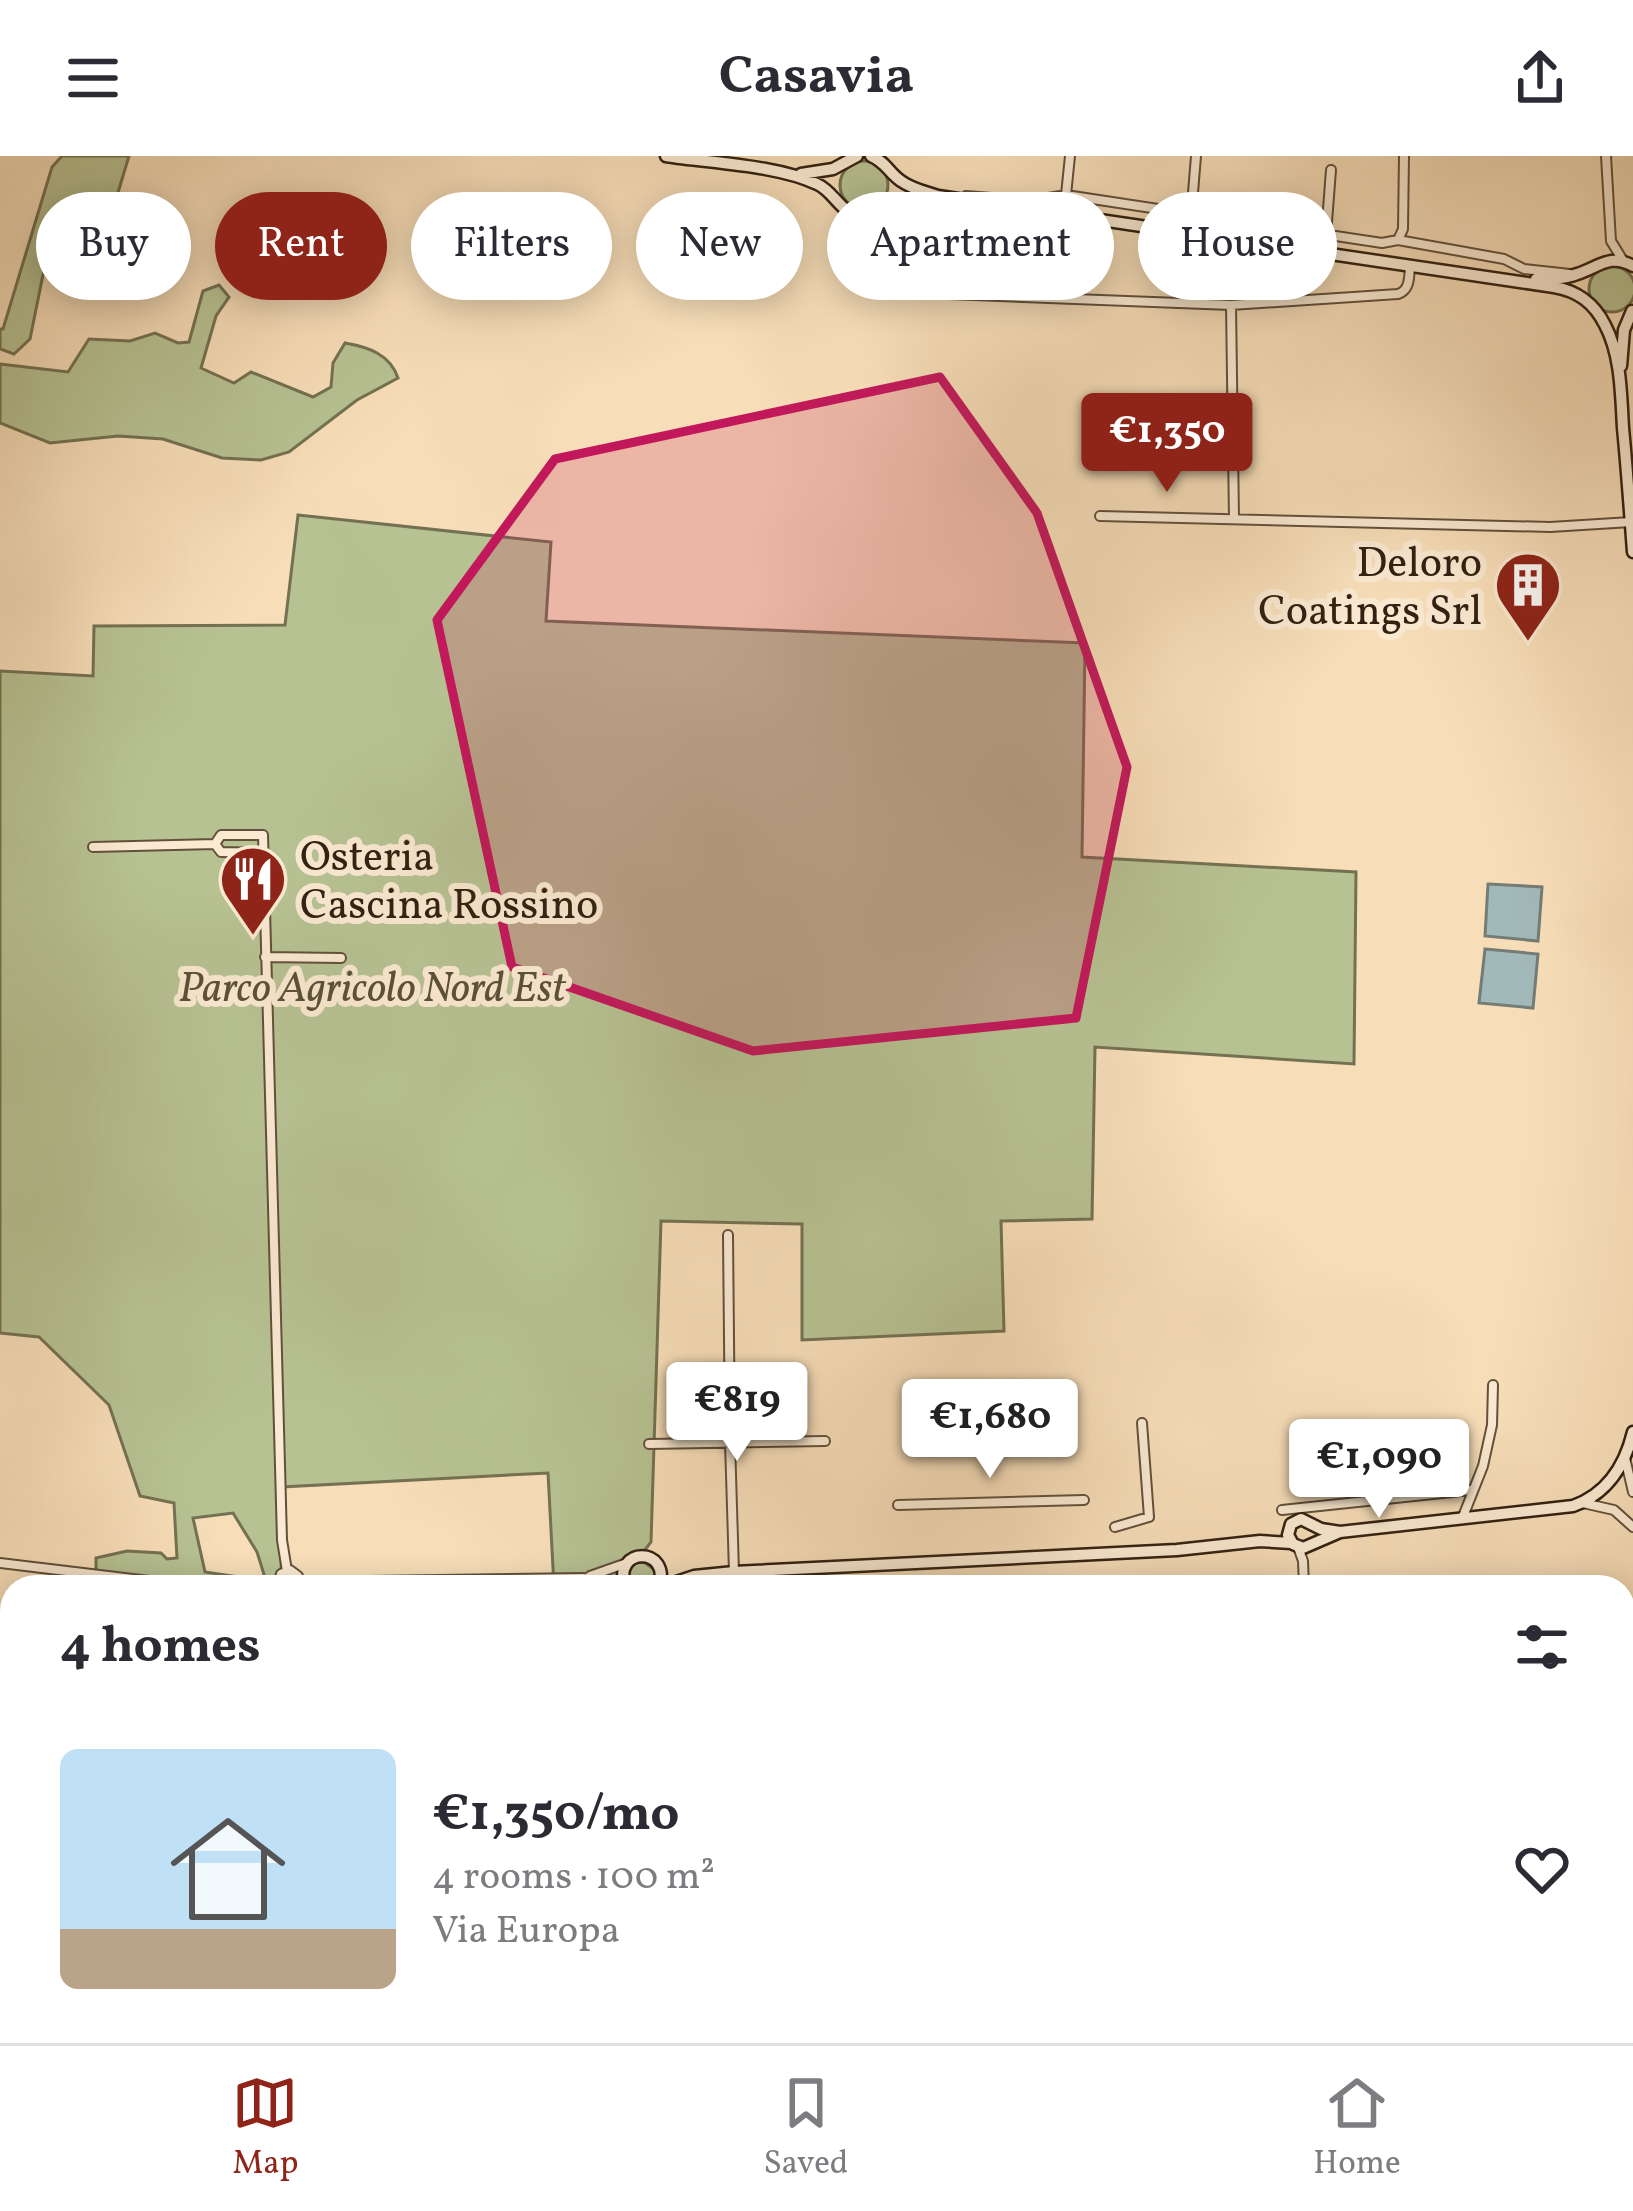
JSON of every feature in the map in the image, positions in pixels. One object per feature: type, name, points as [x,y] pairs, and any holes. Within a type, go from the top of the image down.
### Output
[{"type":"main road","points":[[666,156],[785,174],[830,192]]},
{"type":"main road","points":[[878,158],[908,186],[928,192]]},
{"type":"main road","points":[[785,174],[818,172],[848,160]]},
{"type":"main road","points":[[835,192],[834,179],[848,160]]},
{"type":"main road","points":[[892,174],[893,192]]},
{"type":"main road","points":[[1114,222],[1568,289],[1613,317],[1632,311]]},
{"type":"main road","points":[[1509,280],[1574,275],[1599,264],[1628,263]]},
{"type":"main road","points":[[1599,264],[1586,282],[1592,306],[1613,343],[1633,552]]},
{"type":"main road","points":[[1620,386],[1624,330],[1632,311]]},
{"type":"main road","points":[[700,1575],[1177,1550],[1260,1541],[1303,1545],[1340,1532],[1546,1511],[1582,1503],[1608,1483],[1625,1457],[1633,1432]]},
{"type":"main road","points":[[1260,1541],[1301,1519],[1340,1532]]},
{"type":"main road","points":[[1303,1545],[1317,1535],[1315,1526]]},
{"type":"main road","points":[[1289,1528],[1288,1536],[1303,1545]]},
{"type":"main road","points":[[622,1575],[627,1563],[641,1556],[681,1571],[706,1574]]},
{"type":"main road","points":[[657,1562],[662,1575]]},
{"type":"street","points":[[1066,192],[1070,156]]},
{"type":"street","points":[[1193,192],[1196,156]]},
{"type":"street","points":[[1398,240],[1403,229],[1404,156]]},
{"type":"street","points":[[1599,264],[1611,241],[1606,156]]},
{"type":"street","points":[[1329,192],[1331,170]]},
{"type":"street","points":[[1337,237],[1389,244],[1398,240],[1574,275]]},
{"type":"street","points":[[1611,241],[1628,263]]},
{"type":"street","points":[[1102,300],[1231,305],[1398,294],[1408,286],[1410,266]]},
{"type":"street","points":[[1231,305],[1234,518]]},
{"type":"street","points":[[1100,516],[1550,527],[1630,522]]},
{"type":"street","points":[[214,844],[221,835],[263,835],[282,1540],[287,1570]]},
{"type":"street","points":[[93,847],[214,844]]},
{"type":"street","points":[[214,844],[221,852],[263,853]]},
{"type":"street","points":[[265,957],[341,958]]},
{"type":"street","points":[[728,1234],[734,1572]]},
{"type":"street","points":[[1462,1519],[1483,1466],[1492,1425],[1493,1385]]},
{"type":"street","points":[[1115,1527],[1149,1517],[1142,1423]]},
{"type":"street","points":[[649,1444],[825,1441]]},
{"type":"street","points":[[1625,1457],[1633,1492]]},
{"type":"street","points":[[1608,1483],[1633,1492]]},
{"type":"street","points":[[1282,1510],[1471,1490]]},
{"type":"street","points":[[898,1505],[1084,1500]]},
{"type":"street","points":[[1582,1503],[1614,1510],[1633,1527]]},
{"type":"street","points":[[1303,1545],[1304,1575]]},
{"type":"street","points":[[0,1563],[100,1575]]},
{"type":"street","points":[[597,1575],[627,1563]]},
{"type":"street","points":[[287,1570],[296,1575]]},
{"type":"street","points":[[280,1575],[287,1570]]},
{"type":"highlighted area","points":[[940,377],[1037,513],[1127,767],[1076,1018],[753,1051],[512,967],[437,620],[555,459]]},
{"type":"green space","points":[[62,156],[129,156],[118,192],[44,192],[52,167]]},
{"type":"green space","points":[[855,163],[873,163],[886,176],[886,192],[842,192],[842,176]]},
{"type":"green space","points":[[36,220],[38,300],[30,339],[14,354],[0,349]]},
{"type":"green space","points":[[1603,268],[1621,268],[1633,280],[1633,298],[1621,310],[1603,310],[1591,298],[1591,280]]},
{"type":"green space","points":[[215,286],[215,300],[227,300],[216,316],[201,368],[234,383],[251,372],[313,397],[331,387],[333,363],[345,343],[377,353],[398,378],[357,400],[289,452],[261,460],[222,458],[163,439],[118,436],[50,443],[0,423],[0,364],[68,372],[89,339],[130,341],[155,333],[178,343],[189,342],[203,291]]},
{"type":"green space","name":"Parco Agricolo Nord Est","points":[[298,515],[551,542],[546,621],[1085,643],[1082,857],[1356,872],[1354,1064],[1095,1047],[1092,1219],[1001,1221],[1004,1331],[802,1340],[802,1224],[661,1221],[651,1542],[641,1555],[655,1575],[553,1575],[548,1473],[282,1487],[281,1575],[264,1575],[257,1552],[233,1513],[193,1518],[205,1572],[225,1575],[96,1575],[96,1558],[127,1551],[177,1558],[174,1503],[140,1496],[109,1405],[39,1337],[0,1333],[0,671],[93,676],[94,626],[285,625]]},
{"type":"water","points":[[1488,884],[1542,887],[1538,941],[1485,936]]},
{"type":"water","points":[[1485,949],[1538,954],[1533,1008],[1479,1003]]},
{"type":"place","name":"Deloro Coatings Srl","points":[[1528,644]]},
{"type":"place","name":"Osteria Cascina Rossino","points":[[253,938]]}]
